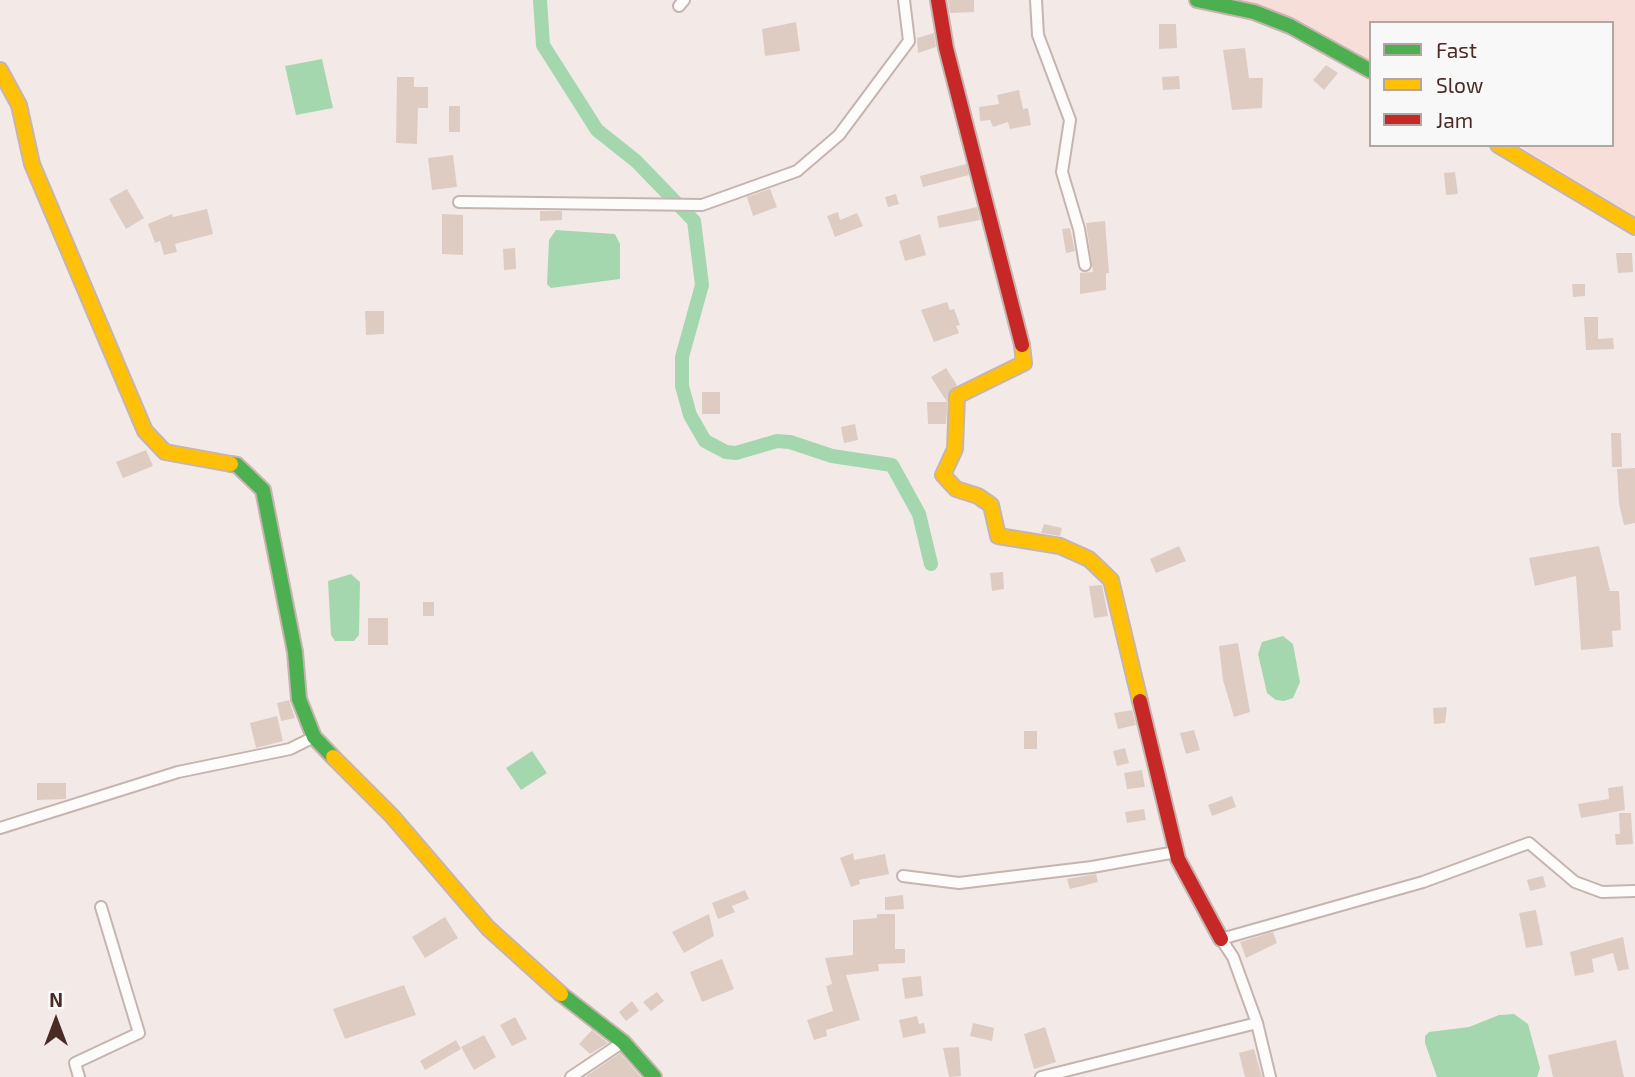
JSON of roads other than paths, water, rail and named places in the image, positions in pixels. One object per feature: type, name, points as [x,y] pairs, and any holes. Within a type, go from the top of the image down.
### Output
[{"type":"street","points":[[459,202],[702,205],[797,171],[839,135],[909,41],[904,0]]},
{"type":"street","points":[[938,0],[946,48],[1025,357],[1024,363],[957,396],[955,449],[943,475],[956,489],[978,496],[991,505],[998,536],[1060,546],[1089,559],[1111,580],[1176,852],[1189,883],[1233,957],[1257,1023],[1270,1077]]},
{"type":"street","points":[[1036,0],[1038,35],[1070,120],[1062,172],[1079,229],[1085,265]]},
{"type":"street","points":[[1197,0],[1254,12],[1290,26],[1369,70]]},
{"type":"street","points":[[0,69],[19,104],[32,164],[145,431],[165,452],[237,465],[262,490],[295,652],[299,699],[314,737],[393,816],[488,928],[556,990],[623,1042],[654,1077]]},
{"type":"street","points":[[1501,147],[1635,227]]},
{"type":"street","points":[[0,828],[178,772],[290,749],[314,737]]},
{"type":"street","points":[[1221,939],[1423,882],[1529,843],[1575,881],[1602,892],[1635,891]]},
{"type":"street","points":[[904,876],[959,883],[1092,867],[1176,852]]},
{"type":"street","points":[[79,1077],[75,1063],[139,1033],[101,907]]},
{"type":"street","points":[[1041,1077],[1257,1023]]},
{"type":"street","points":[[570,1077],[623,1042]]},
{"type":"waterway","points":[[540,0],[543,45],[597,130],[636,161],[694,221],[702,285],[682,357],[682,386],[690,415],[705,441],[726,452],[736,453],[777,441],[790,442],[832,456],[892,465],[919,514],[931,564]]}]
